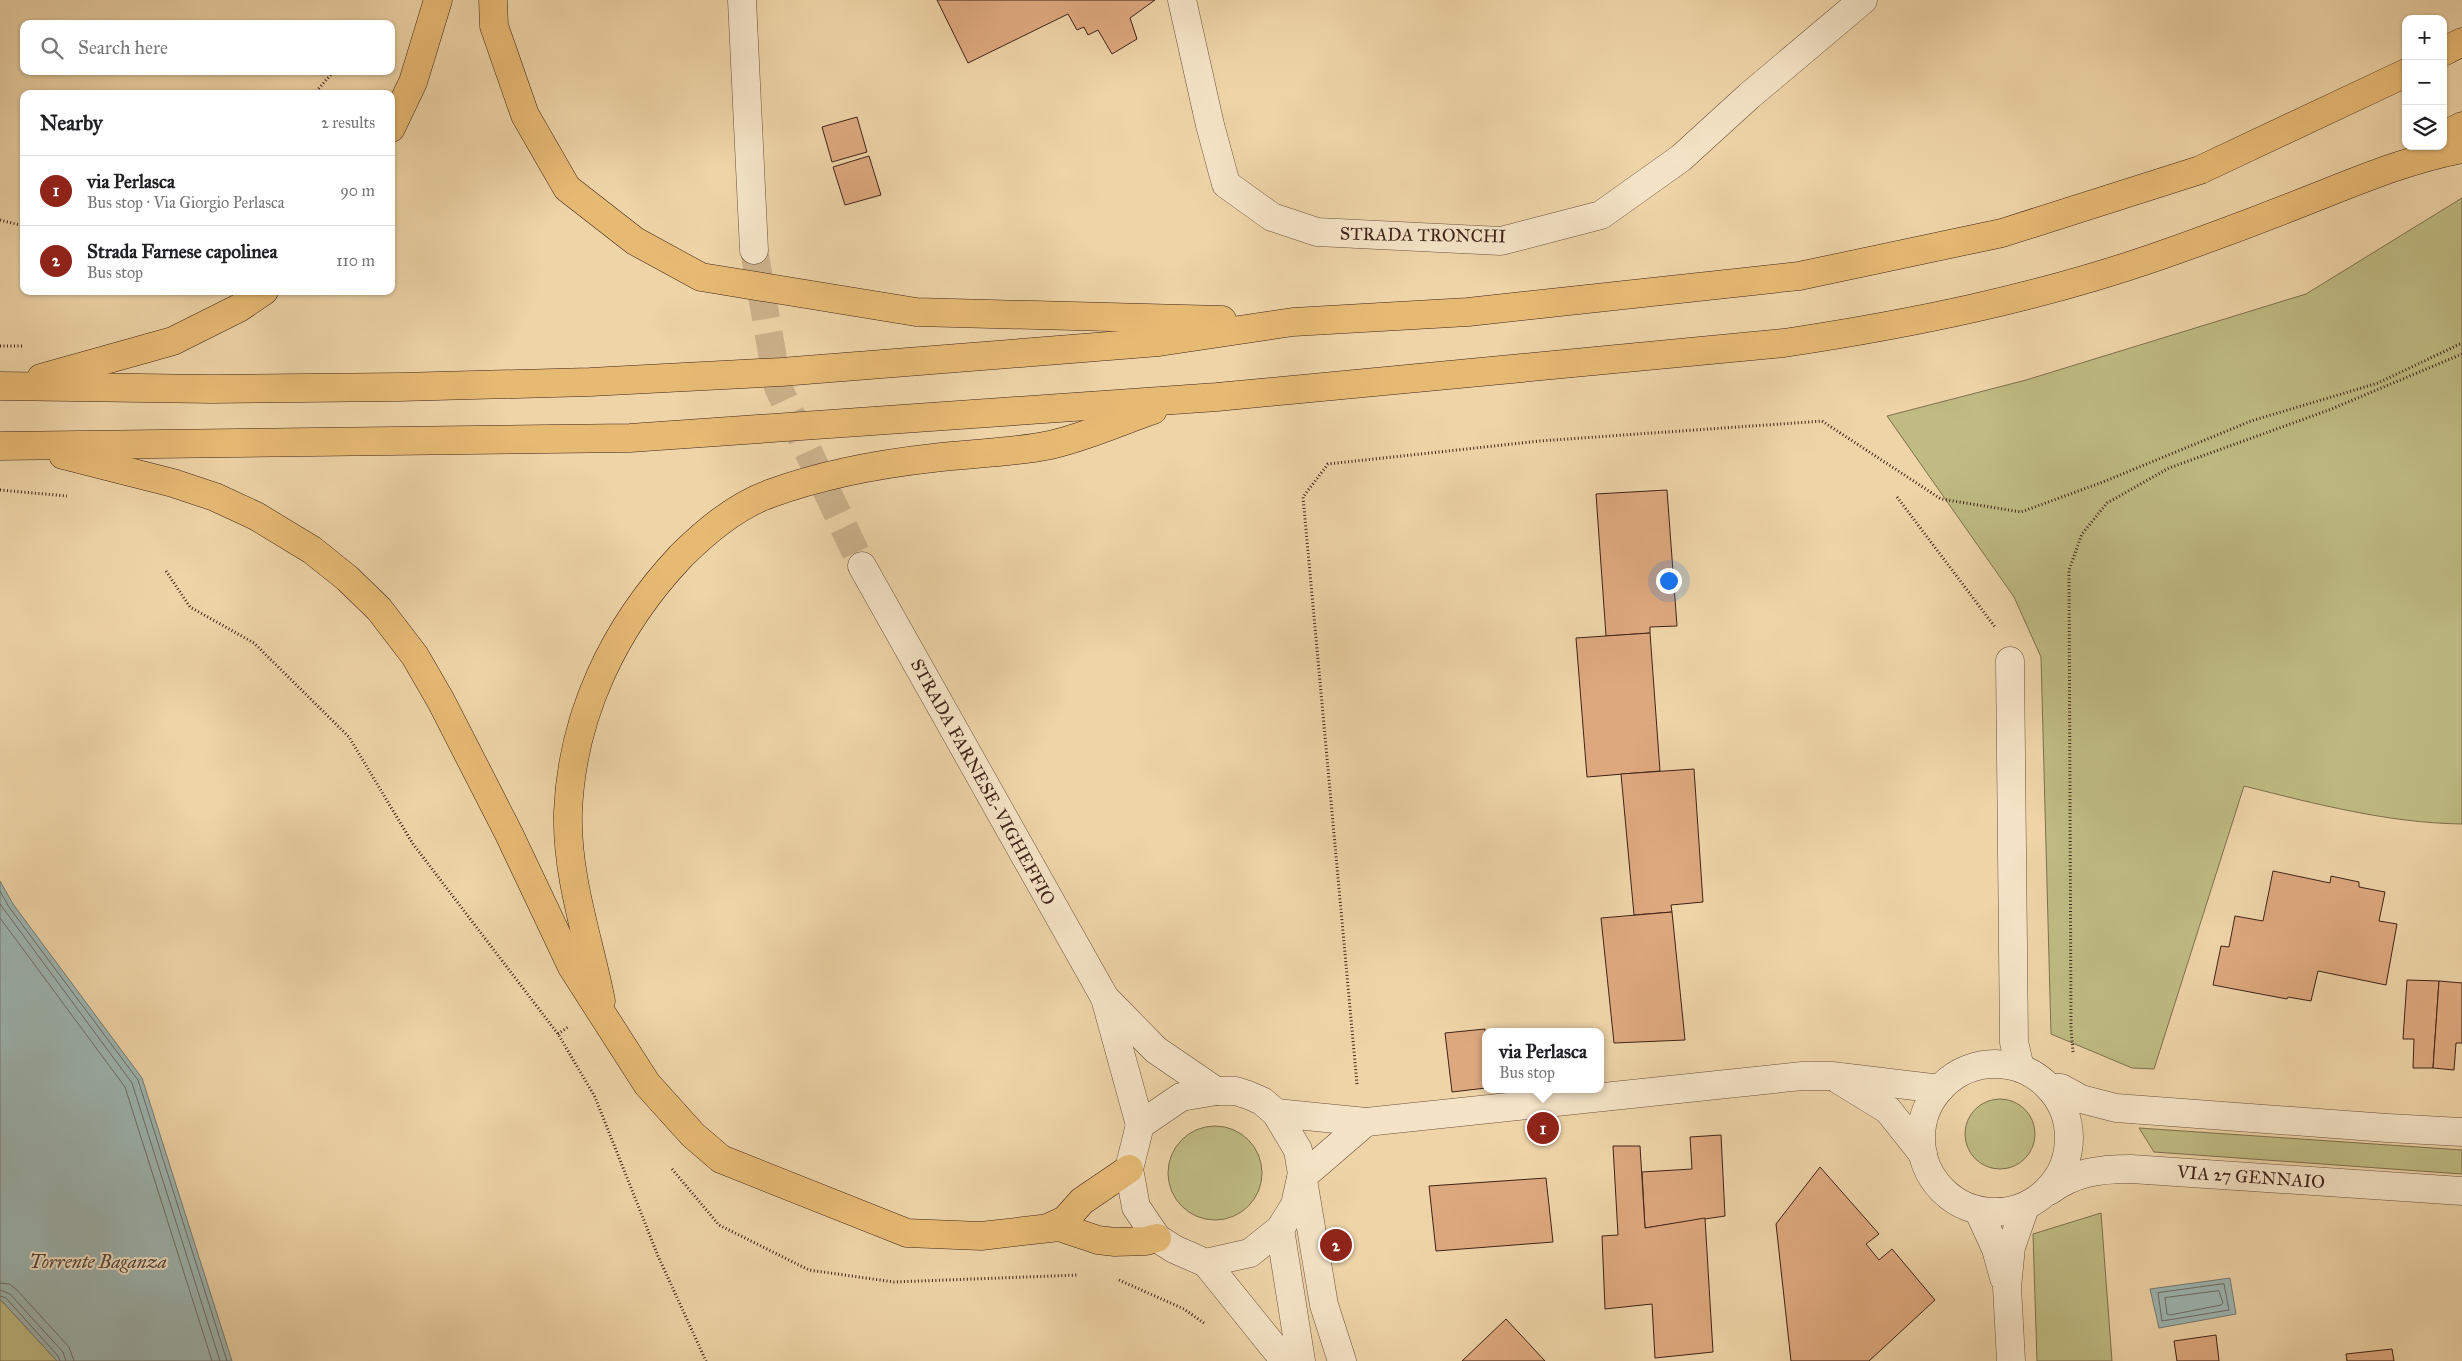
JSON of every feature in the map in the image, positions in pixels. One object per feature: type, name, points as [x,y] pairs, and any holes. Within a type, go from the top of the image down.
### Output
[{"type":"highway","points":[[395,119],[412,82],[438,0]]},
{"type":"highway","points":[[493,0],[494,26],[525,114],[567,188],[635,241],[701,276],[916,312],[1293,322],[1468,312],[1800,276],[2002,233],[2200,170],[2402,76]]},
{"type":"highway","points":[[2447,50],[2462,42]]},
{"type":"highway","points":[[2447,134],[2462,126]]},
{"type":"highway","points":[[0,446],[630,438],[1216,398],[1784,342],[1877,329],[1970,310],[2064,286],[2226,232],[2384,169],[2462,149]]},
{"type":"highway","points":[[2331,191],[2416,150]]},
{"type":"highway","points":[[6,386],[173,341],[240,308],[258,295]]},
{"type":"highway","points":[[6,386],[362,388],[685,378],[875,367],[1159,342],[1293,322]]},
{"type":"highway","points":[[608,1021],[601,1001],[586,939],[572,858],[568,814],[571,774],[579,735],[590,697],[618,640],[647,596],[694,543],[720,521],[742,507],[766,494],[792,486],[906,462],[1048,446],[1097,432],[1166,406],[1216,398]]},
{"type":"highway","points":[[0,446],[46,451],[78,458],[173,483],[215,497],[256,516],[312,550],[364,594],[403,639],[428,677],[509,834],[561,947],[634,1065],[658,1097],[693,1135],[721,1159],[907,1233],[981,1236],[1050,1227],[1067,1228],[1098,1240],[1115,1242],[1146,1241],[1157,1238]]},
{"type":"highway","points":[[1050,1227],[1065,1220],[1082,1201],[1129,1169]]},
{"type":"street","points":[[742,0],[754,250]]},
{"type":"street","name":"STRADA TRONCHI","points":[[1182,0],[1210,125],[1226,184],[1272,217],[1317,232],[1501,241],[1601,215],[1681,158],[1749,96],[1863,0]]},
{"type":"street","name":"STRADA FARNESE-VIGHEFFIO","points":[[862,566],[1105,998],[1140,1126]]},
{"type":"street","points":[[2010,661],[2014,1042],[2020,1068]]},
{"type":"street","name":"STRADA FARNESE-VIGHEFFIO","points":[[1105,998],[1156,1050],[1216,1091]]},
{"type":"street","points":[[2011,1361],[2007,1287],[2012,1247],[2036,1200],[2061,1173],[2069,1152],[2069,1129],[2063,1106],[2050,1088],[2036,1076],[2020,1068],[1998,1064],[1976,1066],[1957,1075],[1940,1089],[1927,1108],[1922,1131],[1923,1154],[1930,1174],[1942,1191],[1959,1204],[1979,1212],[2000,1213],[2036,1200]]},
{"type":"street","points":[[1276,1113],[1366,1122],[1802,1076],[1832,1076],[1940,1089]]},
{"type":"street","points":[[1832,1076],[1888,1110],[1923,1154]]},
{"type":"street","points":[[2050,1088],[2061,1088],[2093,1103],[2125,1109],[2462,1132]]},
{"type":"street","points":[[1285,1361],[1206,1263],[1174,1249],[1157,1238],[1136,1207],[1129,1169],[1140,1126],[1181,1097],[1216,1091],[1236,1091],[1262,1101],[1276,1113],[1298,1150],[1301,1178],[1324,1305],[1342,1361]]},
{"type":"street","points":[[1206,1263],[1250,1253],[1280,1229],[1295,1205],[1301,1178],[1366,1122]]},
{"type":"street","name":"VIA 27 GENNAIO","points":[[2036,1200],[2077,1174],[2092,1171],[2131,1169],[2462,1191]]},
{"type":"street","points":[[1979,1212],[1996,1249],[2007,1287]]},
{"type":"street","points":[[1280,1229],[1301,1361]]},
{"type":"path","points":[[317,90],[331,75]]},
{"type":"path","points":[[0,220],[20,225]]},
{"type":"path","points":[[1366,1122],[1355,1074],[1303,497],[1328,464],[1540,441],[1822,421],[1941,499],[2021,512],[2103,482],[2251,421],[2378,383],[2462,343]]},
{"type":"path","points":[[2074,1056],[2071,1020],[2069,570],[2082,534],[2107,502],[2169,468],[2329,410],[2462,354]]},
{"type":"path","points":[[0,490],[69,497]]},
{"type":"path","points":[[1897,496],[1994,625],[2004,642],[2010,661]]},
{"type":"path","points":[[166,571],[190,607],[254,643],[349,737],[413,844],[558,1034],[595,1097],[658,1256],[706,1361]]},
{"type":"path","points":[[558,1034],[568,1027],[564,1018]]},
{"type":"shaded area","points":[[2462,198],[2462,824],[2434,823],[2379,816],[2325,806],[2244,786],[2154,1069],[2132,1068],[2051,1034],[2041,657],[2014,597],[1887,416],[2026,380],[2306,294]]},
{"type":"shaded area","points":[[2000,1099],[2019,1105],[2029,1115],[2035,1134],[2029,1153],[2019,1163],[2000,1169],[1981,1163],[1971,1153],[1965,1134],[1971,1115],[1981,1105]]},
{"type":"shaded area","points":[[1215,1126],[1233,1130],[1248,1140],[1258,1155],[1262,1173],[1258,1191],[1248,1206],[1233,1216],[1215,1220],[1197,1216],[1182,1206],[1172,1191],[1168,1173],[1172,1155],[1182,1140],[1197,1130]]},
{"type":"shaded area","points":[[2139,1128],[2462,1150],[2462,1174],[2154,1152]]},
{"type":"shaded area","points":[[2101,1213],[2112,1361],[2037,1361],[2033,1234]]},
{"type":"shaded area","points":[[0,1299],[57,1361],[0,1361]]},
{"type":"water","name":"Torrente Baganza","points":[[0,881],[13,904],[142,1078],[232,1361],[57,1361],[0,1299]]},
{"type":"water","points":[[2230,1278],[2236,1314],[2159,1328],[2150,1289]]},
{"type":"building","points":[[937,0],[1155,0],[1130,18],[1137,39],[1112,54],[1098,30],[1088,35],[1084,27],[1077,30],[1068,14],[968,63]]},
{"type":"building","points":[[857,117],[867,152],[832,162],[822,127]]},
{"type":"building","points":[[869,156],[881,195],[845,205],[833,167]]},
{"type":"building","points":[[1667,490],[1677,626],[1650,627],[1650,633],[1606,636],[1596,494]]},
{"type":"building","points":[[1650,633],[1660,771],[1587,777],[1576,638]]},
{"type":"building","points":[[1694,769],[1703,902],[1671,905],[1672,912],[1634,915],[1621,774]]},
{"type":"building","points":[[2273,871],[2330,883],[2331,876],[2359,882],[2359,887],[2385,892],[2379,921],[2397,924],[2386,985],[2318,971],[2311,1001],[2288,997],[2287,999],[2213,985],[2221,946],[2229,947],[2235,916],[2263,921]]},
{"type":"building","points":[[1672,912],[1685,1040],[1614,1043],[1601,918]]},
{"type":"building","points":[[2407,980],[2439,981],[2433,1068],[2413,1068],[2414,1039],[2403,1039]]},
{"type":"building","points":[[2439,981],[2462,983],[2462,1043],[2456,1043],[2454,1070],[2433,1068]]},
{"type":"building","points":[[1482,1029],[1482,1088],[1452,1092],[1445,1033]]},
{"type":"building","points":[[1721,1135],[1725,1216],[1645,1228],[1642,1172],[1692,1169],[1690,1137]]},
{"type":"building","points":[[1613,1146],[1640,1146],[1645,1228],[1705,1218],[1713,1352],[1655,1358],[1652,1304],[1605,1309],[1602,1236],[1618,1235]]},
{"type":"building","points":[[1820,1167],[1879,1234],[1866,1244],[1879,1260],[1892,1249],[1935,1300],[1869,1361],[1791,1361],[1776,1224]]},
{"type":"building","points":[[1546,1178],[1553,1242],[1436,1251],[1429,1186]]},
{"type":"building","points":[[1506,1319],[1545,1361],[1462,1361]]},
{"type":"building","points":[[2216,1335],[2219,1361],[2177,1361],[2174,1341]]},
{"type":"building","points":[[2392,1349],[2394,1361],[2347,1361],[2346,1354]]},
{"type":"tunnel","points":[[754,250],[778,387],[862,566]]},
{"type":"place","name":"via Perlasca","points":[[1543,1128]]},
{"type":"place","name":"Strada Farnese capolinea","points":[[1336,1245]]}]
